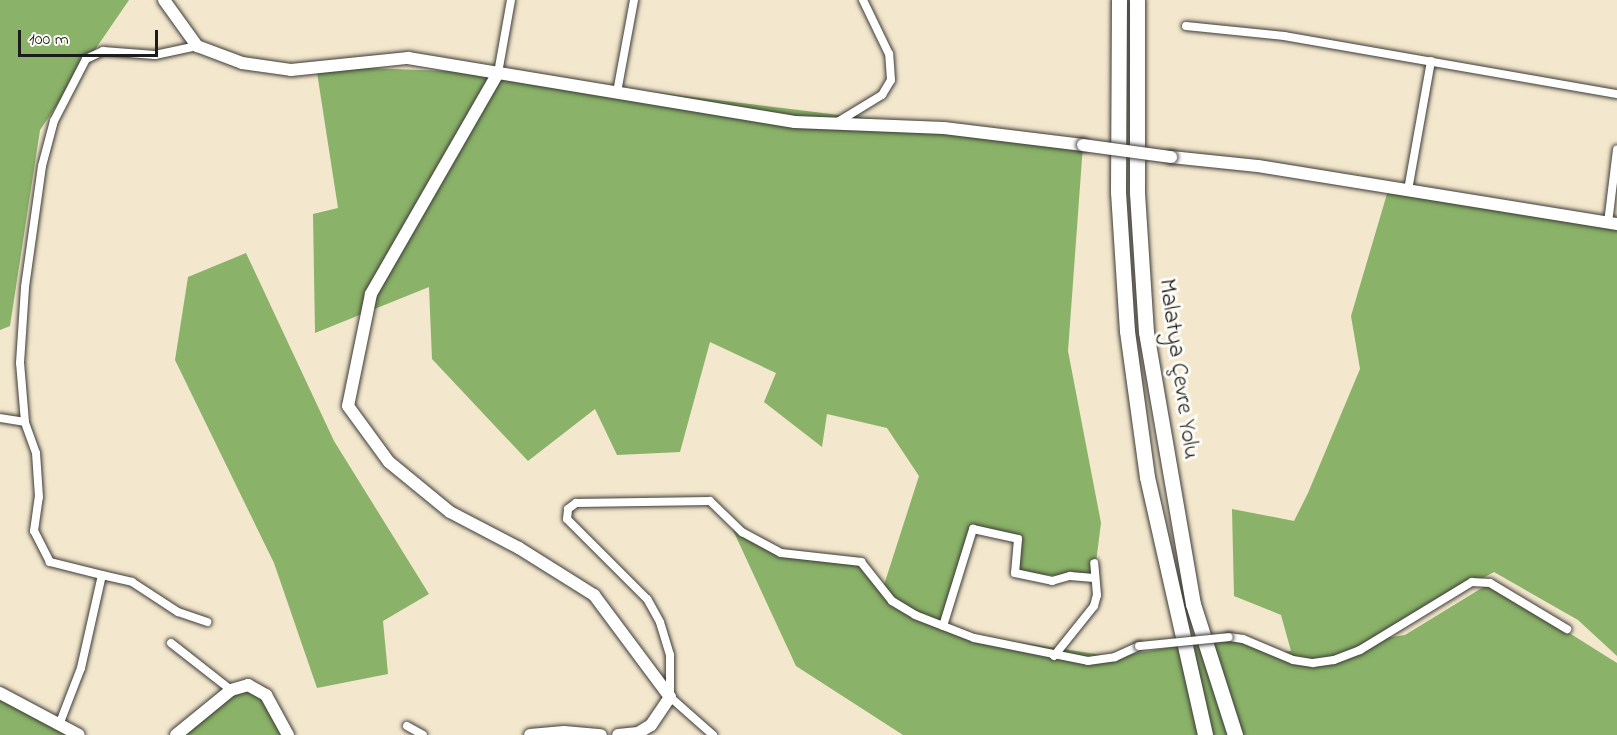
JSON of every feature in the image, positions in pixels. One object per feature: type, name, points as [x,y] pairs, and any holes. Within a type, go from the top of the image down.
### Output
[{"type":"highway","name":"Malatya Çevre Yolu","points":[[1119,0],[1118,192],[1127,331],[1147,477],[1205,735]]},
{"type":"highway","name":"Malatya Çevre Yolu","points":[[1137,0],[1137,193],[1146,332],[1193,604],[1235,735]]},
{"type":"street","points":[[164,0],[197,46]]},
{"type":"street","points":[[511,0],[498,73],[371,294],[348,406],[389,462],[450,512],[519,548],[594,595],[670,697],[713,735]]},
{"type":"street","points":[[617,92],[634,0]]},
{"type":"street","points":[[831,126],[882,95],[891,80],[889,54],[863,0]]},
{"type":"street","points":[[1186,26],[1284,36],[1617,94]]},
{"type":"street","points":[[207,622],[178,612],[148,596],[132,582],[50,562],[41,549],[34,531],[39,497],[36,453],[25,422],[20,363],[25,287],[42,166],[69,87],[86,58],[103,51],[156,55],[197,46],[242,63],[291,70],[408,58],[831,126],[944,128],[1083,145],[1408,190],[1613,223],[1617,150]]},
{"type":"street","points":[[1408,190],[1431,61]]},
{"type":"street","points":[[0,418],[25,422]]},
{"type":"street","points":[[618,735],[638,733],[651,725],[670,697],[670,655],[660,622],[647,599],[567,519],[568,509],[576,503],[710,501],[742,532],[781,553],[861,562],[892,601],[943,626],[974,638],[1054,656],[1088,661],[1115,657],[1139,646],[1229,637],[1243,639],[1293,660],[1313,663],[1334,660],[1360,650],[1472,582],[1490,583],[1567,629]]},
{"type":"street","points":[[943,626],[973,529],[1018,539],[1015,573],[1052,581],[1070,576],[1094,578]]},
{"type":"street","points":[[1054,656],[1064,638],[1094,606],[1097,595],[1094,562]]},
{"type":"street","points":[[59,725],[81,668],[102,575]]},
{"type":"street","points":[[171,643],[231,690]]},
{"type":"street","points":[[176,735],[231,690],[248,685],[266,695],[288,735]]},
{"type":"street","points":[[0,693],[78,735]]},
{"type":"street","points":[[406,726],[423,735]]},
{"type":"street","points":[[530,735],[564,732],[601,735]]},
{"type":"green space","points":[[0,0],[129,0],[40,130],[10,326],[0,330]]},
{"type":"green space","points":[[316,66],[498,73],[1083,145],[1068,351],[1101,523],[1094,578],[1015,573],[1018,539],[973,529],[944,622],[965,634],[1115,657],[1229,637],[1273,653],[1291,651],[1281,615],[1234,596],[1232,509],[1294,521],[1308,493],[1360,369],[1351,316],[1389,187],[1617,224],[1617,656],[1578,620],[1494,572],[1370,640],[1405,635],[1490,583],[1617,663],[1617,735],[903,735],[796,666],[726,515],[742,532],[781,553],[861,562],[884,585],[919,476],[887,428],[827,414],[822,447],[764,402],[776,373],[710,342],[680,452],[617,455],[595,409],[528,461],[432,359],[429,287],[315,333],[313,214],[338,208]]},
{"type":"green space","points":[[246,253],[334,441],[429,594],[383,621],[388,674],[317,688],[274,563],[175,360],[188,277]]},
{"type":"green space","points":[[231,690],[259,691],[289,735],[176,735]]},
{"type":"green space","points":[[0,693],[79,735],[0,735]]}]
